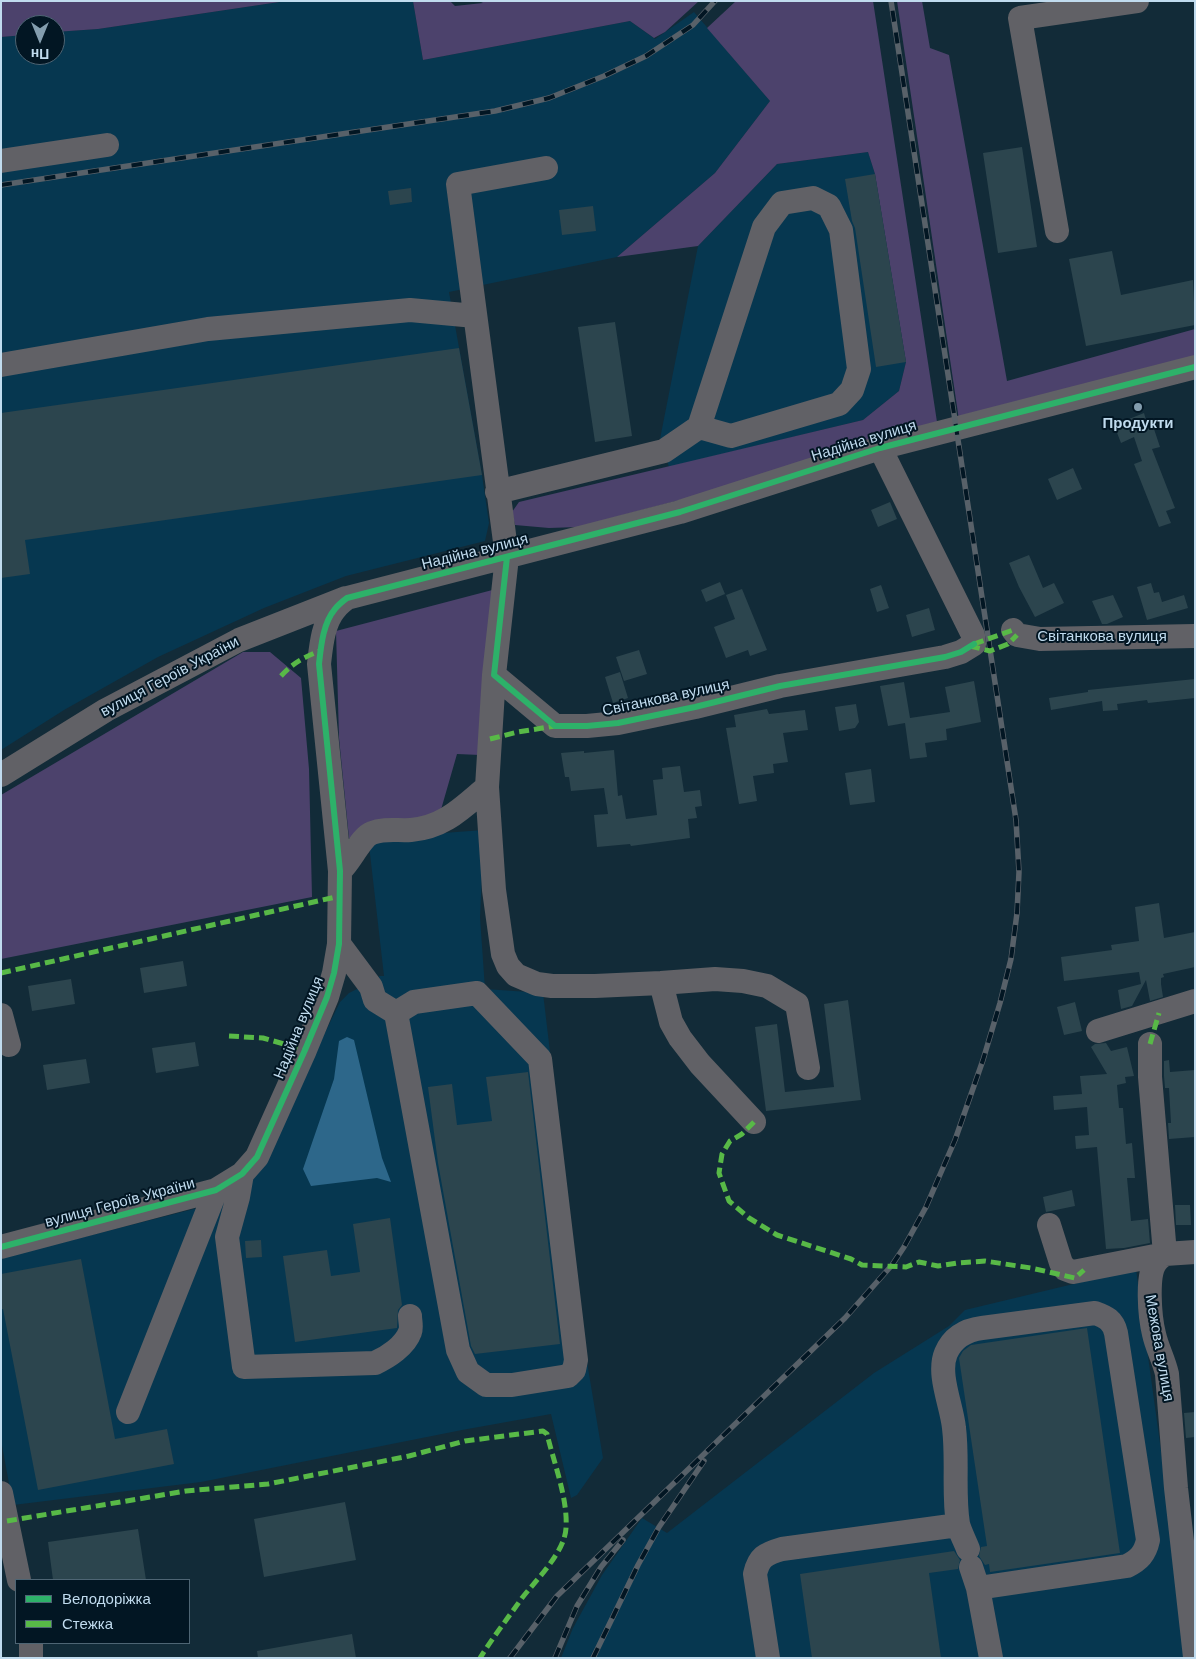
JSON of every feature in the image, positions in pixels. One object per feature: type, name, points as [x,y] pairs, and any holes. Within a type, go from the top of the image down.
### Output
[{"type":"street","points":[[1057,231],[1020,18],[1137,1]]},
{"type":"street","points":[[1,161],[107,145]]},
{"type":"street","points":[[546,168],[458,184],[506,557],[494,675],[488,787],[494,890],[503,954],[508,966],[516,975],[537,984],[552,986],[661,984],[715,979],[743,980],[766,986],[797,1004],[808,1068]]},
{"type":"street","points":[[497,492],[664,451],[699,427],[764,227],[782,203],[813,198],[830,206],[841,230],[859,369],[852,390],[839,404],[731,436],[699,427]]},
{"type":"street","points":[[1,365],[208,329],[410,310],[475,316]]},
{"type":"street","name":"Надійна вулиця","points":[[242,1174],[257,1157],[305,1050],[327,997],[339,944],[340,870],[319,664],[326,626],[335,609],[347,598],[680,512],[880,448],[1195,367]]},
{"type":"street","name":"Світанкова вулиця","points":[[494,675],[555,726],[587,726],[618,723],[695,707],[780,686],[945,657],[960,652],[974,644],[973,635],[880,448]]},
{"type":"street","name":"вулиця Героїв України","points":[[1,775],[106,710],[239,640],[347,598]]},
{"type":"street","name":"Світанкова вулиця","points":[[1012,630],[1017,635],[1040,639],[1195,636]]},
{"type":"street","points":[[340,870],[347,865],[371,833],[384,830],[413,830],[438,824],[459,811],[488,787]]},
{"type":"street","points":[[339,944],[371,987],[375,1000],[396,1013],[458,1350],[468,1372],[486,1385],[512,1385],[568,1376],[574,1370],[576,1360],[540,1059],[477,993],[414,1002],[396,1013]]},
{"type":"street","points":[[661,984],[671,1022],[680,1038],[700,1064],[754,1122]]},
{"type":"street","points":[[1098,1031],[1195,1001]]},
{"type":"street","points":[[1,1015],[9,1045]]},
{"type":"street","points":[[1150,1044],[1150,1078],[1165,1254]]},
{"type":"street","points":[[242,1174],[238,1197],[226,1237],[244,1368],[375,1364],[385,1358],[404,1341],[411,1330],[410,1316]]},
{"type":"street","name":"вулиця Героїв України","points":[[1,1247],[216,1190],[242,1174]]},
{"type":"street","points":[[128,1412],[216,1190]]},
{"type":"street","points":[[1049,1225],[1061,1262],[1065,1269],[1073,1272],[1165,1254],[1195,1252]]},
{"type":"street","name":"Межова вулиця","points":[[1165,1254],[1154,1266],[1149,1288],[1154,1334],[1167,1374],[1185,1486],[1195,1657]]},
{"type":"street","points":[[972,1568],[1127,1566],[1139,1560],[1146,1550],[1148,1540],[1116,1333],[1114,1324],[1106,1317],[1094,1313],[976,1329],[960,1335],[951,1343],[946,1354],[943,1365],[954,1428],[958,1525],[972,1568],[991,1658]]},
{"type":"street","points":[[1,1492],[19,1579]]},
{"type":"street","points":[[768,1658],[756,1574],[758,1563],[767,1554],[782,1549],[958,1525]]},
{"type":"street","points":[[31,1644],[31,1658]]},
{"type":"shaded area","points":[[1,1],[286,1],[98,29],[65,31],[65,15],[15,15],[15,36],[1,37]]},
{"type":"shaded area","points":[[286,1],[413,1],[423,60],[630,21],[655,39],[694,12],[770,101],[715,173],[617,257],[449,292],[489,523],[485,541],[346,576],[264,608],[158,657],[64,710],[1,750],[1,37],[15,36],[15,65],[65,65],[65,31],[98,29]]},
{"type":"shaded area","points":[[413,1],[450,1],[455,6],[483,3],[479,1],[699,1],[665,32],[654,38],[630,21],[423,60]]},
{"type":"shaded area","points":[[736,1],[873,1],[937,422],[767,477],[578,527],[549,528],[515,525],[512,512],[519,502],[863,420],[899,391],[906,362],[875,174],[868,152],[777,164],[698,246],[617,257],[715,173],[770,101],[707,28]]},
{"type":"shaded area","points":[[897,1],[922,1],[930,48],[949,55],[1007,381],[1195,329],[1195,359],[959,420]]},
{"type":"shaded area","points":[[868,152],[875,174],[906,362],[899,391],[863,420],[669,467],[660,439],[698,246],[777,164]]},
{"type":"shaded area","points":[[500,588],[480,755],[457,754],[434,834],[349,838],[339,738],[336,631]]},
{"type":"shaded area","points":[[243,652],[270,652],[301,678],[309,769],[312,897],[1,959],[1,795]]},
{"type":"shaded area","points":[[484,830],[480,917],[485,989],[543,993],[587,1362],[603,1458],[577,1495],[571,1498],[551,1414],[201,1482],[13,1505],[1,1440],[1,1258],[245,1196],[340,1002],[349,993],[359,988],[380,986],[379,976],[384,976],[369,845],[375,838]]},
{"type":"shaded area","points":[[347,1037],[354,1040],[382,1158],[391,1182],[377,1178],[311,1186],[303,1169],[334,1079],[339,1041]]},
{"type":"shaded area","points":[[1136,1269],[1181,1596],[1185,1658],[561,1658],[573,1628],[602,1575],[642,1518],[667,1533],[874,1373],[949,1326],[965,1310]]},
{"type":"building","points":[[1022,147],[1037,247],[998,253],[983,153]]},
{"type":"building","points":[[875,174],[906,362],[876,367],[855,228],[852,221],[845,179]]},
{"type":"building","points":[[411,188],[412,202],[390,205],[388,191]]},
{"type":"building","points":[[593,206],[596,231],[562,235],[559,210]]},
{"type":"building","points":[[1112,251],[1121,295],[1193,280],[1195,325],[1086,346],[1069,259]]},
{"type":"building","points":[[615,322],[632,436],[595,442],[578,327]]},
{"type":"building","points":[[459,348],[482,475],[25,540],[30,574],[1,578],[1,413]]},
{"type":"building","points":[[1144,413],[1149,430],[1154,429],[1160,447],[1152,449],[1175,508],[1166,511],[1171,523],[1159,527],[1134,464],[1142,461],[1134,437],[1121,443],[1114,425]]},
{"type":"building","points":[[1073,468],[1082,489],[1057,500],[1048,479]]},
{"type":"building","points":[[890,502],[897,519],[878,527],[871,510]]},
{"type":"building","points":[[1029,555],[1043,588],[1054,583],[1064,603],[1035,617],[1009,563]]},
{"type":"building","points":[[720,582],[725,594],[706,602],[701,590]]},
{"type":"building","points":[[1151,583],[1154,593],[1159,592],[1162,602],[1184,595],[1188,608],[1147,620],[1137,587]]},
{"type":"building","points":[[881,585],[889,608],[877,612],[870,589]]},
{"type":"building","points":[[742,589],[767,650],[750,656],[748,650],[726,658],[714,627],[735,619],[726,595]]},
{"type":"building","points":[[1113,595],[1123,617],[1107,624],[1102,624],[1092,601]]},
{"type":"building","points":[[929,608],[935,630],[912,637],[906,615]]},
{"type":"building","points":[[639,650],[647,674],[624,681],[616,657]]},
{"type":"building","points":[[620,672],[628,698],[613,703],[605,677]]},
{"type":"building","points":[[1195,679],[1195,698],[1148,703],[1147,700],[1117,704],[1118,710],[1103,711],[1102,701],[1051,710],[1049,698],[1088,692],[1088,690]]},
{"type":"building","points":[[974,681],[981,722],[946,729],[947,740],[925,743],[927,757],[910,759],[905,723],[888,726],[880,686],[904,682],[910,718],[950,712],[945,687]]},
{"type":"building","points":[[856,704],[859,722],[855,728],[839,731],[835,707]]},
{"type":"building","points":[[767,709],[769,714],[805,710],[808,730],[783,733],[788,762],[773,764],[774,773],[753,776],[757,801],[739,804],[726,728],[736,727],[734,715]]},
{"type":"building","points":[[614,750],[618,796],[622,795],[626,819],[657,815],[653,780],[663,779],[662,768],[680,766],[684,792],[700,790],[702,806],[695,807],[697,818],[688,819],[690,838],[631,846],[630,844],[597,847],[594,815],[608,814],[604,788],[571,791],[569,777],[565,777],[561,753]]},
{"type":"building","points":[[871,769],[875,802],[850,805],[845,773]]},
{"type":"building","points":[[1159,903],[1164,938],[1195,932],[1195,967],[1163,974],[1164,977],[1161,978],[1161,984],[1163,997],[1150,1001],[1146,980],[1132,1006],[1121,1009],[1118,990],[1141,984],[1139,972],[1064,981],[1061,957],[1112,950],[1111,945],[1139,941],[1135,907]]},
{"type":"building","points":[[183,961],[187,986],[144,993],[140,968]]},
{"type":"building","points":[[71,979],[75,1004],[32,1011],[28,986]]},
{"type":"building","points":[[848,1000],[861,1100],[766,1111],[755,1027],[777,1024],[785,1092],[834,1087],[824,1004]]},
{"type":"building","points":[[1075,1002],[1082,1031],[1064,1035],[1057,1007]]},
{"type":"building","points":[[195,1042],[199,1066],[156,1073],[152,1048]]},
{"type":"building","points":[[1106,1043],[1111,1051],[1127,1047],[1134,1076],[1125,1077],[1126,1083],[1117,1085],[1119,1108],[1123,1108],[1126,1144],[1132,1143],[1135,1178],[1127,1178],[1131,1221],[1148,1219],[1150,1243],[1106,1249],[1097,1147],[1076,1149],[1075,1136],[1089,1135],[1087,1107],[1054,1110],[1053,1096],[1082,1094],[1080,1076],[1107,1074],[1091,1047],[1095,1044]]},
{"type":"building","points":[[86,1059],[90,1083],[47,1090],[43,1065]]},
{"type":"building","points":[[1169,1060],[1170,1072],[1195,1070],[1195,1137],[1169,1139],[1168,1123],[1171,1123],[1169,1088],[1165,1088],[1164,1061]]},
{"type":"building","points":[[528,1072],[560,1344],[475,1354],[471,1346],[438,1163],[428,1087],[452,1084],[457,1125],[492,1121],[486,1077]]},
{"type":"building","points":[[1072,1190],[1075,1206],[1046,1212],[1043,1197]]},
{"type":"building","points":[[1175,1205],[1190,1205],[1191,1225],[1176,1225]]},
{"type":"building","points":[[390,1218],[402,1305],[398,1310],[397,1328],[295,1342],[283,1256],[327,1250],[331,1276],[360,1272],[353,1224]]},
{"type":"building","points":[[261,1240],[262,1257],[246,1258],[245,1241]]},
{"type":"building","points":[[81,1259],[115,1439],[167,1429],[174,1464],[38,1490],[3,1309],[1,1309],[1,1274]]},
{"type":"building","points":[[1087,1328],[1120,1553],[990,1572],[989,1564],[985,1565],[979,1556],[981,1547],[987,1546],[959,1358],[963,1351],[971,1345]]},
{"type":"building","points":[[1195,1412],[1195,1437],[1186,1438],[1184,1413]]},
{"type":"building","points":[[345,1502],[356,1560],[264,1577],[254,1519]]},
{"type":"building","points":[[138,1529],[146,1579],[53,1579],[48,1542]]},
{"type":"building","points":[[954,1551],[960,1560],[958,1569],[929,1573],[941,1658],[812,1658],[800,1574]]},
{"type":"building","points":[[352,1634],[356,1658],[258,1658],[257,1651]]},
{"type":"railway","points":[[1,185],[495,111],[549,98],[604,76],[646,56],[693,25],[715,1]]},
{"type":"railway","points":[[510,1658],[557,1596],[845,1318],[892,1265],[926,1207],[955,1140],[983,1060],[1011,959],[1017,913],[1019,872],[1016,820],[891,1]]},
{"type":"railway","points":[[593,1658],[638,1565],[659,1527],[704,1461]]},
{"type":"railway","points":[[555,1658],[577,1606],[601,1567],[623,1540]]},
{"type":"marked path","points":[[974,644],[1013,630]]},
{"type":"marked path","points":[[970,646],[990,651],[1008,644],[1017,635]]},
{"type":"marked path","points":[[281,676],[299,661],[320,651]]},
{"type":"marked path","points":[[490,739],[555,726]]},
{"type":"marked path","points":[[1,973],[340,896]]},
{"type":"marked path","points":[[1150,1044],[1159,1013]]},
{"type":"marked path","points":[[229,1036],[263,1038],[305,1050]]},
{"type":"marked path","points":[[754,1122],[742,1134],[730,1141],[722,1154],[719,1173],[729,1201],[749,1218],[777,1235],[851,1259],[862,1265],[906,1267],[919,1262],[938,1266],[985,1261],[1031,1268],[1075,1278],[1084,1270]]},
{"type":"marked path","points":[[7,1521],[186,1491],[268,1484],[409,1456],[465,1441],[543,1431],[547,1434],[563,1493],[566,1517],[564,1537],[561,1547],[549,1565],[522,1598],[480,1658]]},
{"type":"cycle path","points":[[1,1247],[216,1190],[242,1174],[257,1157],[327,997],[334,973],[339,944],[340,871],[319,664],[323,635],[328,621],[336,608],[347,598],[680,512],[880,448],[1195,367]]},
{"type":"cycle path","points":[[507,557],[494,675],[555,726],[587,726],[618,723],[695,707],[780,686],[945,657],[961,652],[974,644]]},
{"type":"place","name":"Продукти","points":[[1138,407]]}]
